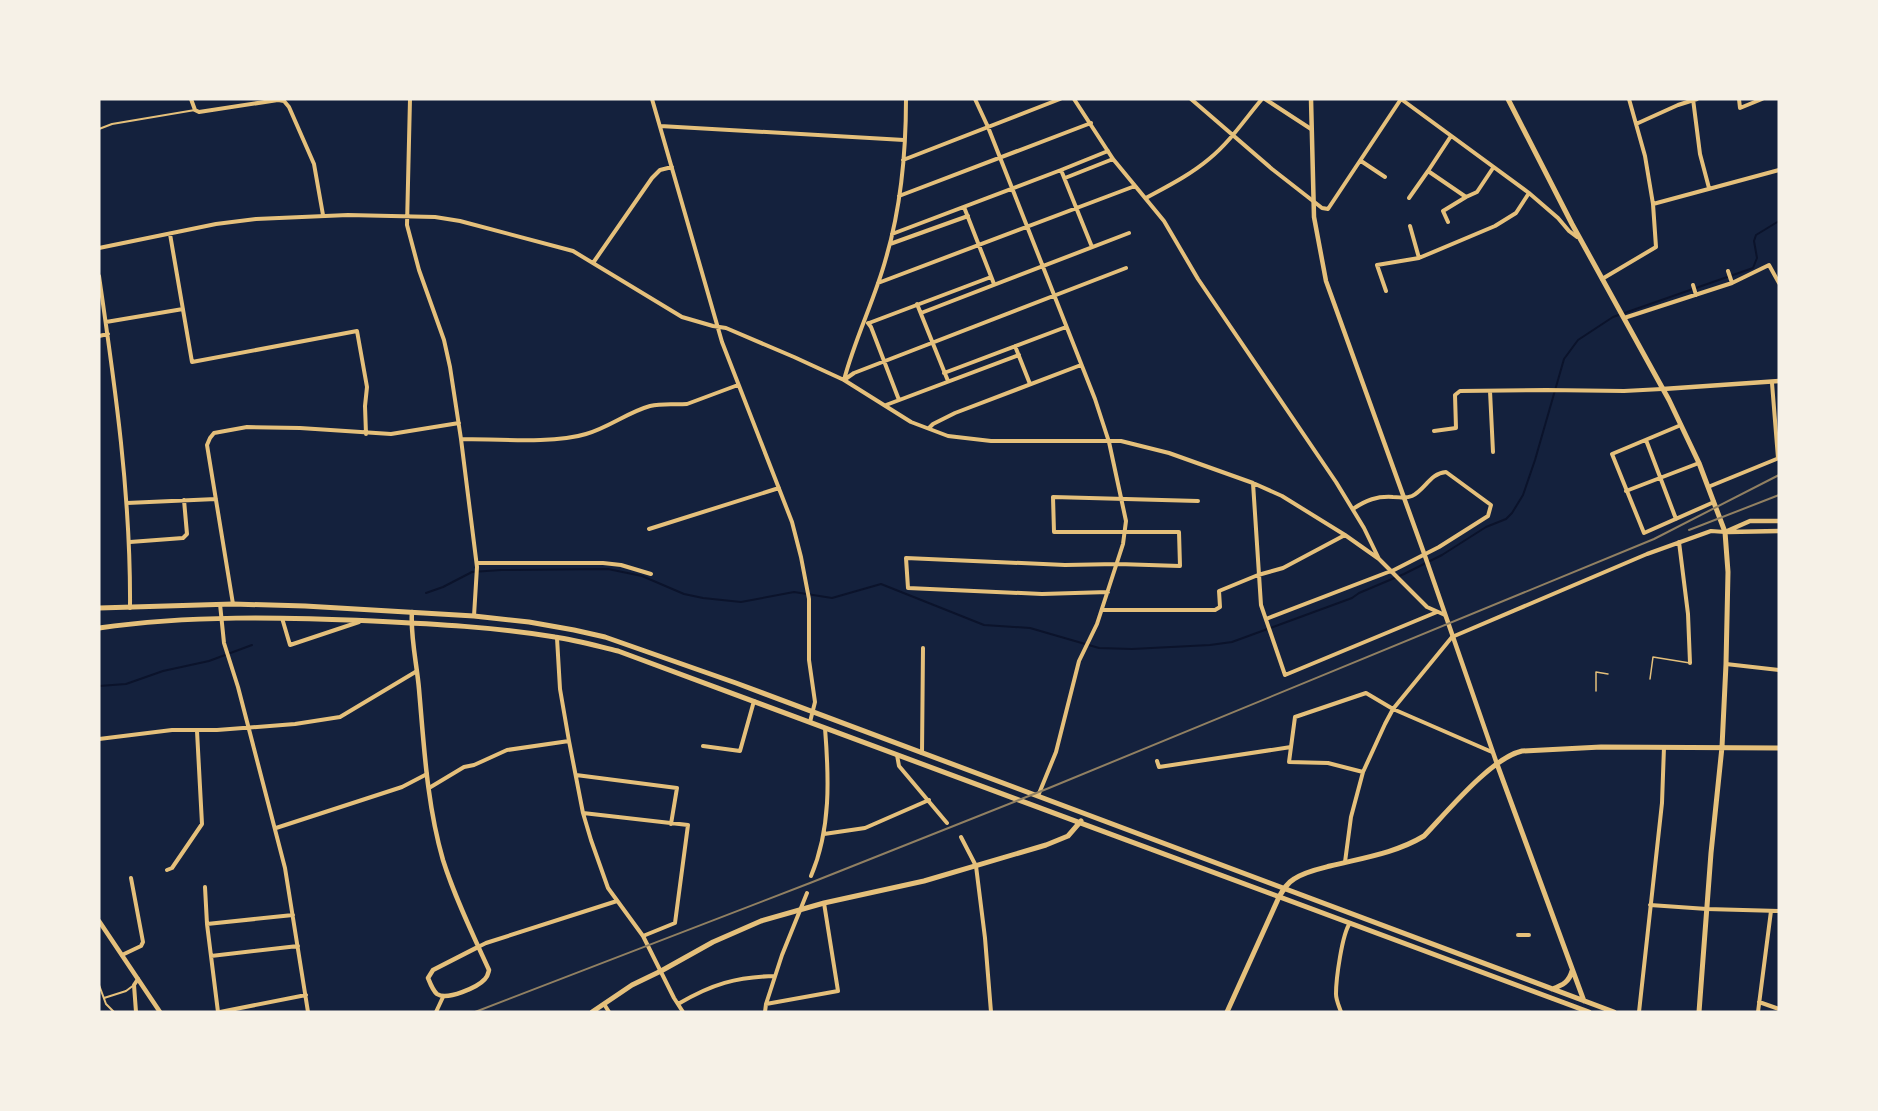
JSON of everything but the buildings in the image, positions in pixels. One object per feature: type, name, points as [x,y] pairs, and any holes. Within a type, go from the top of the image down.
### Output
[{"type":"main road","points":[[1508,99],[1581,240],[1663,389],[1699,463],[1725,532],[1728,572],[1722,747],[1699,1012]]},
{"type":"main road","points":[[99,608],[220,604],[363,608],[530,622],[605,637],[814,712],[1614,1012]]},
{"type":"main road","points":[[99,628],[136,623],[221,619],[282,618],[362,621],[478,628],[557,637],[625,653],[1588,1012]]},
{"type":"main road","points":[[1227,1012],[1279,897],[1284,888],[1295,878],[1311,871],[1400,848],[1424,836],[1497,764],[1511,754],[1522,751],[1595,747],[1779,748]]},
{"type":"main road","points":[[1497,764],[1588,1012]]},
{"type":"main road","points":[[592,1012],[632,985],[713,942],[761,921],[802,908],[903,886],[1060,840],[1068,836],[1085,814]]},
{"type":"main road","points":[[1552,989],[1566,983],[1572,969]]},
{"type":"street","points":[[190,99],[195,110]]},
{"type":"street","points":[[410,99],[407,225],[419,270],[444,340],[459,423],[477,565],[474,616]]},
{"type":"street","points":[[652,99],[718,326],[738,385],[792,522],[809,599],[809,660],[815,702],[810,722]]},
{"type":"street","points":[[844,380],[867,322],[890,244],[903,160],[906,99]]},
{"type":"street","points":[[975,99],[1095,399],[1109,442],[1126,521],[1118,564],[1097,624],[1079,661],[1056,752],[1038,796]]},
{"type":"street","points":[[903,160],[1060,99]]},
{"type":"street","points":[[1074,99],[1113,159],[1164,221],[1221,313],[1336,482],[1379,559]]},
{"type":"street","points":[[1191,99],[1314,202],[1328,209],[1401,99],[1529,193],[1581,240]]},
{"type":"street","points":[[1146,198],[1184,177],[1210,159],[1263,99],[1311,129]]},
{"type":"street","points":[[1311,99],[1317,239],[1329,291],[1425,555],[1497,764]]},
{"type":"street","points":[[1602,279],[1656,246],[1653,204],[1645,156],[1629,99]]},
{"type":"street","points":[[1739,99],[1740,108],[1762,99]]},
{"type":"street","points":[[1636,124],[1695,100],[1700,154],[1709,188]]},
{"type":"street","points":[[99,129],[112,124],[195,110],[199,112],[284,101],[289,106],[314,164],[323,215]]},
{"type":"street","points":[[899,196],[1091,123]]},
{"type":"street","points":[[660,126],[904,140]]},
{"type":"street","points":[[1409,198],[1451,136]]},
{"type":"street","points":[[892,234],[1108,151]]},
{"type":"street","points":[[1065,178],[1113,159]]},
{"type":"street","points":[[1361,161],[1384,177]]},
{"type":"street","points":[[593,263],[652,178],[660,170],[672,167]]},
{"type":"street","points":[[1448,222],[1443,211],[1477,192],[1494,168]]},
{"type":"street","points":[[1061,170],[1092,247]]},
{"type":"street","points":[[1653,204],[1779,170]]},
{"type":"street","points":[[1428,171],[1467,197]]},
{"type":"street","points":[[878,284],[1135,186]]},
{"type":"street","points":[[1386,291],[1377,266],[1419,258],[1495,226],[1516,213],[1529,193]]},
{"type":"street","points":[[964,207],[994,284]]},
{"type":"street","points":[[99,248],[234,221],[323,215],[435,217],[460,221],[573,251],[682,317],[742,335],[844,380],[911,422],[948,436],[991,441],[1121,441],[1169,453],[1253,483],[1282,496],[1345,535],[1379,559],[1427,607],[1445,615]]},
{"type":"street","points":[[890,244],[968,216]]},
{"type":"street","points":[[1410,226],[1419,258]]},
{"type":"street","points":[[921,313],[1129,233]]},
{"type":"street","points":[[170,234],[192,362],[357,331],[368,387],[365,406],[366,434]]},
{"type":"street","points":[[1623,316],[1696,295],[1769,265],[1779,284]]},
{"type":"street","points":[[844,380],[854,373],[1126,268]]},
{"type":"street","points":[[1728,271],[1732,282]]},
{"type":"street","points":[[99,276],[108,334],[127,503],[130,542],[130,608]]},
{"type":"street","points":[[867,322],[991,277]]},
{"type":"street","points":[[1693,285],[1696,295]]},
{"type":"street","points":[[917,304],[948,381]]},
{"type":"street","points":[[106,322],[183,309]]},
{"type":"street","points":[[867,322],[899,399]]},
{"type":"street","points":[[944,373],[1066,327]]},
{"type":"street","points":[[99,336],[108,334]]},
{"type":"street","points":[[1015,346],[1030,384]]},
{"type":"street","points":[[885,405],[1019,355]]},
{"type":"street","points":[[929,428],[955,412],[1081,365]]},
{"type":"street","points":[[1434,431],[1456,428],[1455,395],[1460,391],[1624,391],[1779,381]]},
{"type":"street","points":[[1708,487],[1778,458],[1772,383]]},
{"type":"street","points":[[461,439],[558,438],[586,435],[648,407],[687,404],[738,385]]},
{"type":"street","points":[[1490,391],[1493,452]]},
{"type":"street","points":[[233,604],[207,445],[214,433],[248,427],[391,434],[459,423]]},
{"type":"street","points":[[1681,425],[1612,454],[1644,533],[1714,502]]},
{"type":"street","points":[[1646,440],[1676,519]]},
{"type":"street","points":[[1626,491],[1699,463]]},
{"type":"street","points":[[1266,619],[1393,572],[1439,547],[1488,516],[1491,505],[1446,472],[1436,474],[1419,492],[1405,499],[1396,496],[1378,497],[1365,501],[1353,509]]},
{"type":"street","points":[[1253,483],[1261,605],[1285,675],[1437,612]]},
{"type":"street","points":[[649,529],[779,488]]},
{"type":"street","points":[[1108,592],[1042,594],[908,588],[906,558],[1054,565],[1180,566],[1179,532],[1054,532],[1053,497],[1198,501]]},
{"type":"street","points":[[127,503],[216,498]]},
{"type":"street","points":[[130,542],[183,538],[187,534],[184,500]]},
{"type":"street","points":[[1725,532],[1750,521],[1779,521]]},
{"type":"street","points":[[1345,862],[1351,817],[1363,772],[1393,709],[1452,637],[1608,570],[1711,531],[1779,531]]},
{"type":"street","points":[[1102,610],[1215,610],[1220,607],[1219,591],[1258,575],[1283,568],[1345,535]]},
{"type":"street","points":[[1678,542],[1688,614],[1690,663]]},
{"type":"street","points":[[477,565],[603,563],[621,565],[651,574]]},
{"type":"street","points":[[220,604],[226,649],[285,868],[308,1012]]},
{"type":"street","points":[[412,612],[411,624],[433,815],[443,860],[478,947],[489,970],[487,977],[472,987],[452,996],[443,997],[436,994],[428,978],[433,970],[478,947],[486,943],[617,901]]},
{"type":"street","points":[[282,618],[291,645],[362,621]]},
{"type":"street","points":[[557,637],[560,689],[583,813],[608,888],[643,936],[683,1012]]},
{"type":"street","points":[[922,753],[923,648]]},
{"type":"street","points":[[1726,664],[1779,670]]},
{"type":"street","points":[[99,739],[172,730],[248,728],[308,723],[339,717],[418,671]]},
{"type":"street","points":[[1363,772],[1328,763],[1289,762],[1296,717],[1366,693],[1393,709],[1492,752]]},
{"type":"street","points":[[703,746],[740,751],[754,701]]},
{"type":"street","points":[[811,876],[824,834],[829,784],[825,728]]},
{"type":"street","points":[[167,870],[172,868],[202,824],[197,730]]},
{"type":"street","points":[[429,788],[464,767],[474,765],[507,750],[569,741]]},
{"type":"street","points":[[1157,761],[1159,767],[1291,747]]},
{"type":"street","points":[[1639,1012],[1662,803],[1664,747]]},
{"type":"street","points":[[897,754],[899,766],[947,823]]},
{"type":"street","points":[[276,828],[402,787],[428,774]]},
{"type":"street","points":[[576,775],[677,788],[671,824]]},
{"type":"street","points":[[824,834],[865,828],[928,800]]},
{"type":"street","points":[[583,813],[688,825],[675,924],[643,936]]},
{"type":"street","points":[[962,837],[976,866],[985,938],[990,1012]]},
{"type":"street","points":[[122,956],[141,946],[143,942],[131,878]]},
{"type":"street","points":[[205,887],[207,924],[219,1012],[306,995]]},
{"type":"street","points":[[765,1012],[782,955],[807,893]]},
{"type":"street","points":[[766,1004],[838,991],[824,903]]},
{"type":"street","points":[[1650,905],[1779,911]]},
{"type":"street","points":[[1758,1012],[1771,911]]},
{"type":"street","points":[[207,924],[293,915]]},
{"type":"street","points":[[99,921],[160,1012]]},
{"type":"street","points":[[1341,1012],[1336,996],[1341,953],[1350,923]]},
{"type":"street","points":[[1518,935],[1529,935]]},
{"type":"street","points":[[211,956],[298,946]]},
{"type":"street","points":[[678,1004],[718,984],[749,976],[775,976]]},
{"type":"street","points":[[104,998],[126,991],[138,979]]},
{"type":"street","points":[[99,985],[109,1009],[114,1012]]},
{"type":"street","points":[[134,985],[136,1012]]},
{"type":"street","points":[[436,1012],[443,997]]},
{"type":"street","points":[[1759,1002],[1779,1009]]},
{"type":"street","points":[[603,1004],[609,1012]]},
{"type":"lane","points":[[1650,679],[1653,657],[1690,663]]},
{"type":"lane","points":[[1596,692],[1596,672],[1608,674]]},
{"type":"waterway","points":[[426,593],[472,572],[501,570],[608,569],[642,576],[684,594],[741,602],[794,592],[832,598],[881,584],[984,625],[1030,628],[1099,648],[1132,649],[1232,642],[1352,598],[1442,555],[1486,527],[1506,519],[1523,495],[1564,359],[1578,340],[1613,317],[1753,268],[1757,258],[1754,241],[1756,235],[1779,221]]},
{"type":"waterway","points":[[99,686],[126,684],[163,671],[209,661],[252,645]]},
{"type":"railway","points":[[475,1012],[1049,788],[1654,539],[1779,475]]},
{"type":"railway","points":[[1689,530],[1779,495]]}]
